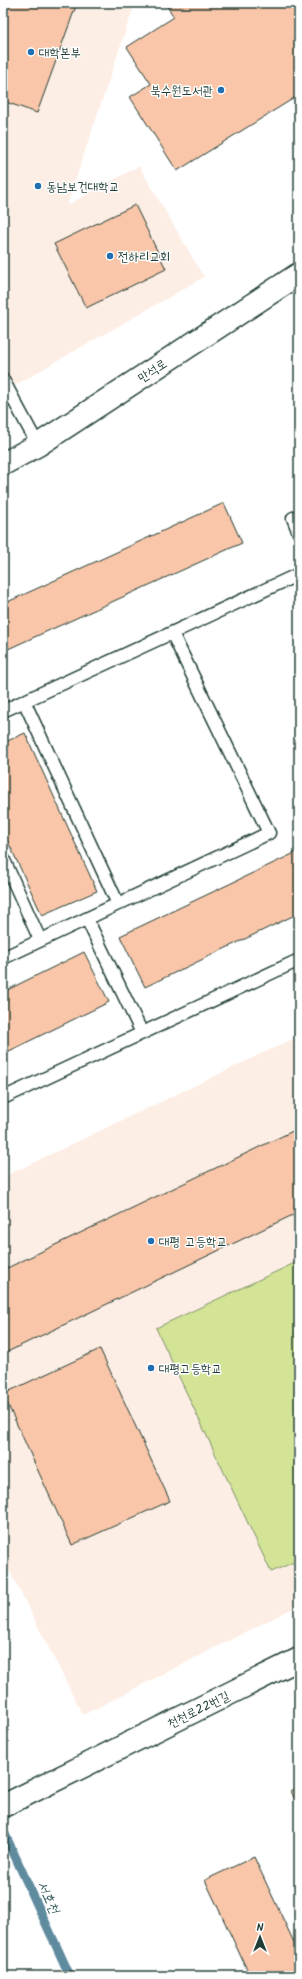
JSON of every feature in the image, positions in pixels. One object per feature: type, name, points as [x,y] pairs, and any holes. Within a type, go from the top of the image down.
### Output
[{"type":"main road","name":"만석로","points":[[3,464],[38,445],[299,274]]},
{"type":"main road","name":"천천로22번길","points":[[3,1806],[299,1659]]},
{"type":"lane","points":[[3,380],[38,445]]},
{"type":"lane","points":[[299,516],[293,518],[299,533]]},
{"type":"lane","points":[[3,711],[299,574]]},
{"type":"lane","points":[[3,958],[269,833],[172,633]]},
{"type":"lane","points":[[24,701],[118,904]]},
{"type":"lane","points":[[3,858],[40,940]]},
{"type":"lane","points":[[87,918],[142,1033]]},
{"type":"lane","points":[[3,1098],[299,960]]},
{"type":"shaded area","name":"동남보건대학교","points":[[3,3],[135,3],[67,205],[139,166],[204,277],[3,392]]},
{"type":"shaded area","name":"대평고등학교","points":[[299,1036],[299,1605],[83,1715],[3,1558],[3,1177]]},
{"type":"green space","points":[[299,1261],[299,1560],[271,1572],[156,1328]]},
{"type":"building","name":"대학본부","points":[[3,3],[77,3],[37,113],[3,101]]},
{"type":"building","name":"북수원도서관","points":[[165,3],[296,3],[299,8],[299,95],[177,171],[130,97],[151,84],[127,47],[174,17]]},
{"type":"building","name":"전하리교회","points":[[135,205],[166,269],[86,308],[54,244]]},
{"type":"building","points":[[224,503],[242,543],[8,649],[3,638],[3,604]]},
{"type":"building","points":[[25,733],[97,891],[42,915],[3,831],[3,743]]},
{"type":"building","points":[[299,851],[299,913],[145,987],[120,936]]},
{"type":"building","points":[[84,952],[109,1002],[3,1054],[3,992]]},
{"type":"building","name":"대평 고등학교","points":[[299,1128],[299,1212],[3,1354],[3,1270]]},
{"type":"building","points":[[100,1349],[170,1501],[72,1545],[3,1394]]},
{"type":"building","points":[[299,1787],[299,1809],[291,1791]]},
{"type":"building","points":[[254,1857],[299,1953],[299,1976],[250,1976],[205,1880]]},
{"type":"waterway","name":"서호천","points":[[3,1830],[70,1976]]},
{"type":"place","name":"대학본부","points":[[31,52]]},
{"type":"place","name":"북수원도서관","points":[[221,90]]},
{"type":"place","name":"동남보건대학교","points":[[38,186]]},
{"type":"place","name":"전하리교회","points":[[110,256]]},
{"type":"place","name":"대평 고등학교","points":[[151,1241]]},
{"type":"place","name":"대평고등학교","points":[[151,1368]]}]
